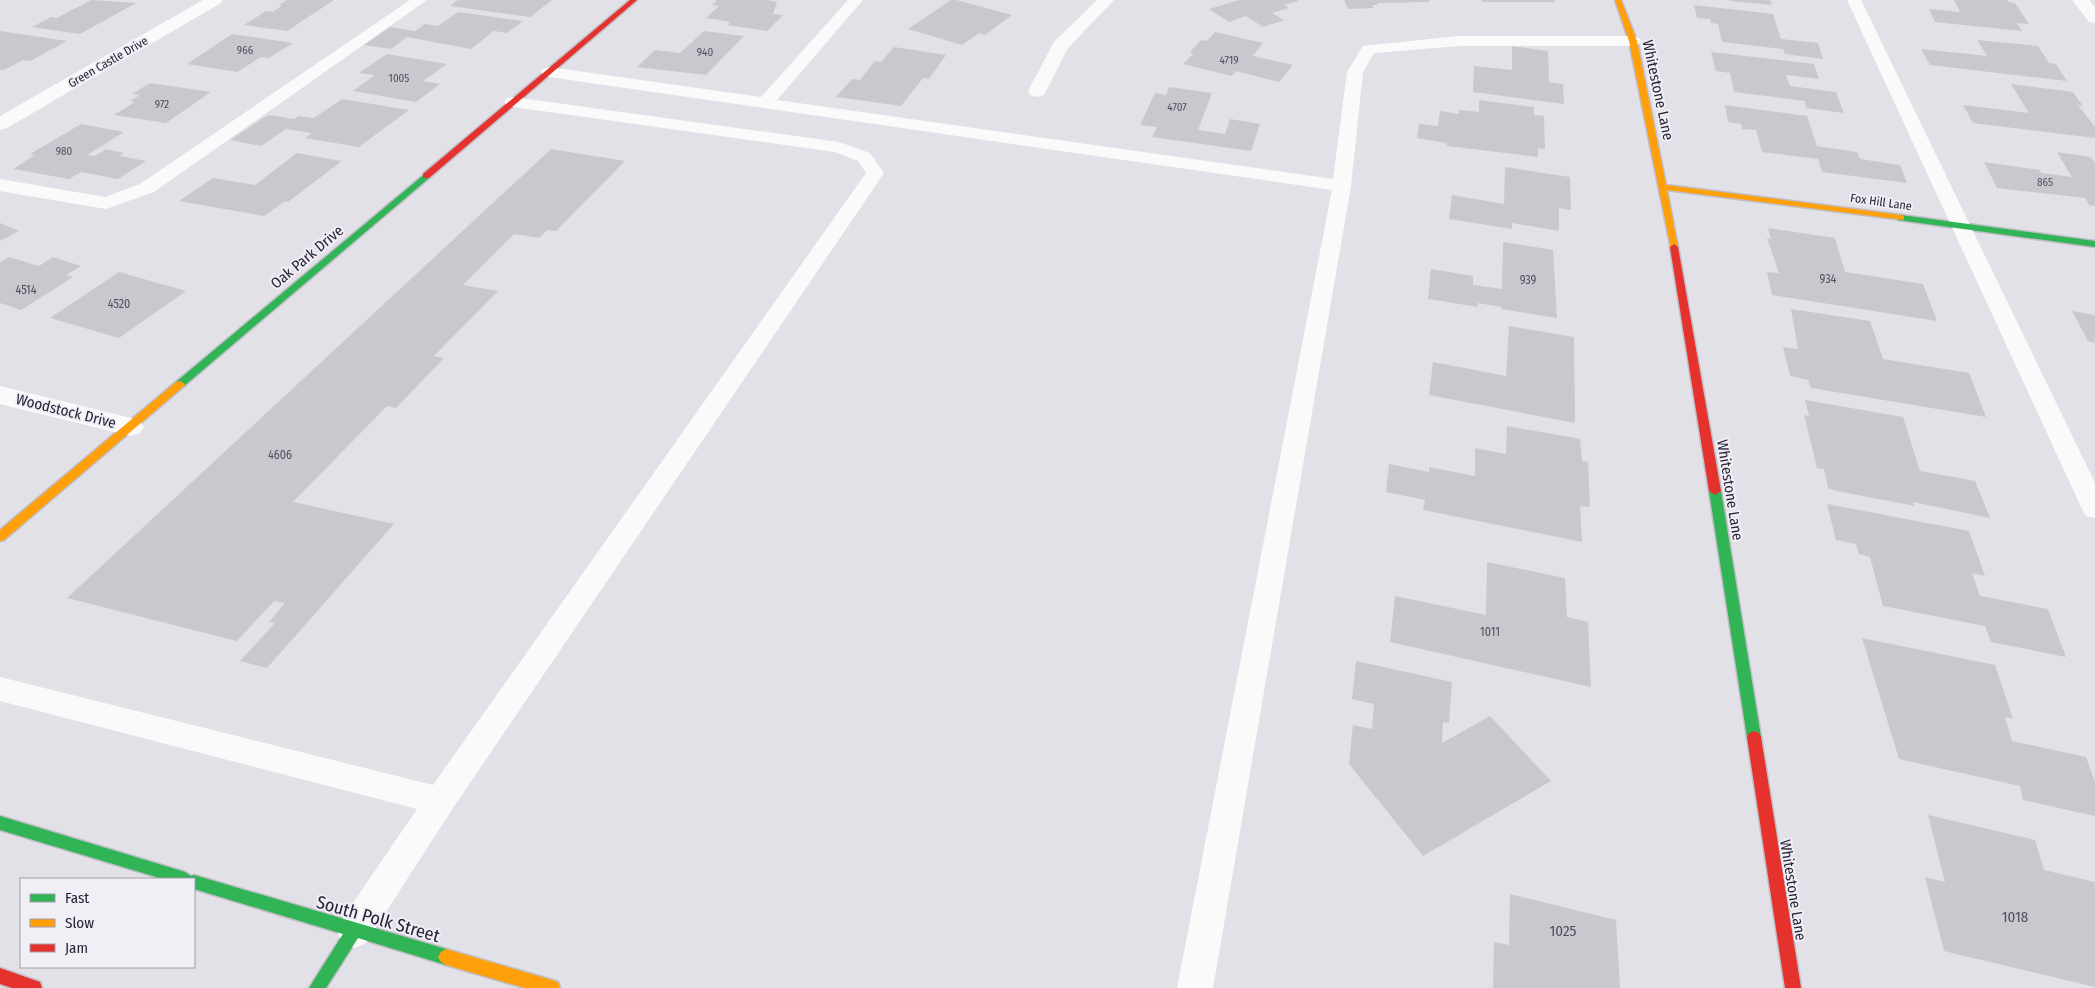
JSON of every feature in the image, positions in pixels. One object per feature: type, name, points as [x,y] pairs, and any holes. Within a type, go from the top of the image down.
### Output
[{"type":"street","name":"Green Castle Drive","points":[[0,124],[215,0]]},
{"type":"street","name":"Oak Park Drive","points":[[0,537],[634,0]]},
{"type":"street","points":[[1037,91],[1060,46],[1106,0]]},
{"type":"street","name":"Whitestone Lane","points":[[1618,0],[1633,41],[1663,187],[1697,379],[1794,988]]},
{"type":"street","points":[[2080,0],[2095,18]]},
{"type":"street","name":"Fox Hill Lane","points":[[1663,187],[2095,244]]},
{"type":"street","name":"Woodstock Drive","points":[[0,395],[131,427]]},
{"type":"street","points":[[0,823],[182,878]]},
{"type":"street","name":"South Polk Street","points":[[195,882],[354,931],[552,988]]},
{"type":"street","points":[[317,988],[354,931]]},
{"type":"street","points":[[0,976],[34,988]]},
{"type":"lane","points":[[0,185],[106,203],[147,188],[420,0]]},
{"type":"lane","points":[[765,103],[856,0]]},
{"type":"lane","points":[[1854,0],[2095,508]]},
{"type":"lane","points":[[1195,988],[1342,186],[1355,72],[1369,49],[1459,41],[1633,41]]},
{"type":"lane","points":[[549,72],[1342,186]]},
{"type":"lane","points":[[354,931],[440,801],[875,173],[864,157],[840,147],[513,102]]},
{"type":"lane","points":[[0,689],[440,801]]},
{"type":"building","points":[[91,0],[136,3],[80,34],[32,27],[51,17],[57,18]]},
{"type":"building","points":[[287,0],[334,0],[287,31],[244,25],[266,11],[272,12],[282,6],[279,5]]},
{"type":"building","points":[[458,0],[552,0],[530,17],[450,6]]},
{"type":"building","points":[[717,0],[767,0],[777,2],[773,14],[783,15],[767,31],[727,25],[731,22],[706,18],[719,6],[712,5]]},
{"type":"building","points":[[951,0],[1012,15],[985,35],[979,33],[962,45],[908,29]]},
{"type":"building","points":[[1239,0],[1298,1],[1284,5],[1289,8],[1272,13],[1284,20],[1263,27],[1246,16],[1229,22],[1209,9]]},
{"type":"building","points":[[1344,0],[1429,0],[1430,2],[1377,3],[1378,5],[1372,5],[1374,8],[1348,9]]},
{"type":"building","points":[[1481,0],[1554,0],[1556,2],[1483,2]]},
{"type":"building","points":[[1770,0],[1772,5],[1730,1]]},
{"type":"building","points":[[1954,0],[2007,0],[2015,3],[2029,24],[2017,23],[2022,31],[1935,22],[1929,9],[1960,12]]},
{"type":"building","points":[[1694,5],[1773,14],[1781,39],[1818,43],[1823,59],[1785,54],[1783,49],[1722,42],[1718,24],[1711,23],[1710,19],[1697,18]]},
{"type":"building","points":[[458,12],[523,21],[507,33],[494,31],[471,49],[407,37],[391,49],[364,45],[390,27],[415,31],[425,24],[438,26]]},
{"type":"building","points":[[0,31],[67,41],[30,61],[23,60],[4,70],[0,70]]},
{"type":"building","points":[[704,31],[744,36],[706,75],[637,67],[655,50],[680,53]]},
{"type":"building","points":[[1215,32],[1263,43],[1253,56],[1293,65],[1279,82],[1236,71],[1232,76],[1183,64],[1193,54],[1190,52],[1201,40],[1207,41]]},
{"type":"building","points":[[232,34],[293,43],[269,58],[261,57],[237,72],[187,64]]},
{"type":"building","points":[[1977,40],[2038,46],[2049,63],[2056,64],[2067,81],[1930,65],[1921,49],[1987,56]]},
{"type":"building","points":[[1512,46],[1548,51],[1549,82],[1563,84],[1564,104],[1473,92],[1474,66],[1512,70]]},
{"type":"building","points":[[894,47],[946,55],[929,79],[923,78],[901,106],[836,97],[852,79],[860,80],[875,61],[881,62]]},
{"type":"building","points":[[1711,52],[1814,64],[1819,79],[1786,75],[1790,86],[1836,92],[1844,113],[1806,108],[1805,101],[1734,92],[1730,73],[1716,71]]},
{"type":"building","points":[[387,54],[447,64],[423,81],[440,84],[416,102],[353,91],[375,75],[359,73]]},
{"type":"building","points":[[150,83],[211,92],[166,123],[114,115],[135,102],[130,101],[140,95],[132,94]]},
{"type":"building","points":[[2011,84],[2073,92],[2083,106],[2078,105],[2095,127],[2095,138],[1973,123],[1963,105],[2029,113]]},
{"type":"building","points":[[1169,87],[1212,93],[1198,130],[1225,134],[1230,119],[1260,124],[1251,151],[1152,137],[1157,127],[1140,125],[1155,93],[1166,95]]},
{"type":"building","points":[[342,99],[409,110],[359,147],[305,138],[312,133],[286,129],[261,146],[230,140],[268,115],[294,119],[299,116],[314,118]]},
{"type":"building","points":[[1479,100],[1534,107],[1534,115],[1544,116],[1545,149],[1538,148],[1538,157],[1447,146],[1447,143],[1417,138],[1419,124],[1438,126],[1440,111],[1459,114],[1459,110],[1479,112]]},
{"type":"building","points":[[1725,105],[1807,116],[1817,146],[1857,152],[1860,159],[1900,165],[1907,183],[1822,172],[1818,159],[1762,152],[1756,130],[1742,129],[1741,124],[1728,122]]},
{"type":"building","points":[[81,124],[124,132],[87,155],[95,156],[106,149],[124,153],[119,156],[146,161],[118,179],[81,172],[69,179],[13,169],[35,155],[30,154]]},
{"type":"building","points":[[551,149],[625,161],[556,231],[547,230],[539,238],[514,234],[463,285],[498,291],[434,356],[444,358],[396,408],[387,406],[293,502],[394,524],[267,668],[240,661],[275,623],[269,622],[285,603],[274,601],[237,641],[67,598]]},
{"type":"building","points":[[2057,152],[2091,157],[2095,163],[2095,206],[2089,205],[2085,198],[1997,188],[1984,162],[2040,170],[2041,173],[2072,177]]},
{"type":"building","points":[[297,153],[342,161],[288,202],[285,201],[264,216],[179,201],[213,178],[255,185]]},
{"type":"building","points":[[1505,167],[1570,177],[1571,210],[1559,208],[1559,231],[1512,223],[1512,229],[1449,219],[1452,195],[1504,204]]},
{"type":"building","points":[[0,223],[19,231],[0,241]]},
{"type":"building","points":[[1768,228],[1835,238],[1845,272],[1923,284],[1937,321],[1772,295],[1767,272],[1779,273],[1767,238],[1771,239]]},
{"type":"building","points":[[1503,242],[1553,250],[1557,318],[1501,309],[1501,307],[1478,303],[1478,307],[1428,299],[1431,269],[1473,276],[1473,285],[1502,289]]},
{"type":"building","points":[[9,257],[39,266],[53,257],[81,266],[66,275],[73,277],[21,310],[0,303],[0,262]]},
{"type":"building","points":[[119,272],[186,291],[119,338],[50,318]]},
{"type":"building","points":[[1791,309],[1870,321],[1883,359],[1969,373],[1986,417],[1811,388],[1808,380],[1790,376],[1783,347],[1798,349]]},
{"type":"building","points":[[2072,311],[2095,315],[2095,343],[2088,341]]},
{"type":"building","points":[[1509,326],[1574,337],[1575,423],[1429,395],[1433,362],[1506,376]]},
{"type":"building","points":[[1805,400],[1903,417],[1920,471],[1975,481],[1990,518],[1913,502],[1915,506],[1828,488],[1824,469],[1817,468],[1804,415],[1809,416]]},
{"type":"building","points":[[1507,426],[1580,439],[1582,461],[1588,462],[1590,507],[1580,506],[1582,542],[1423,510],[1425,500],[1386,492],[1389,464],[1429,472],[1429,467],[1475,476],[1475,448],[1506,454]]},
{"type":"building","points":[[1827,504],[1969,531],[1985,576],[1972,573],[1980,596],[2048,609],[2066,657],[1991,642],[1985,626],[1883,606],[1870,557],[1859,554],[1856,544],[1836,540]]},
{"type":"building","points":[[1487,562],[1565,578],[1567,617],[1588,622],[1591,687],[1390,642],[1395,596],[1486,615]]},
{"type":"building","points":[[1862,638],[1995,665],[2013,719],[2005,717],[2012,741],[2086,757],[2095,782],[2095,816],[2023,800],[2020,786],[1899,759]]},
{"type":"building","points":[[1356,661],[1452,682],[1449,723],[1443,722],[1442,743],[1490,716],[1551,781],[1423,856],[1349,764],[1353,725],[1372,729],[1374,704],[1352,699]]},
{"type":"building","points":[[1928,815],[2035,840],[2044,870],[2095,882],[2095,987],[1944,951],[1925,877],[1945,882]]},
{"type":"building","points":[[1510,894],[1616,920],[1620,988],[1493,988],[1494,942],[1509,945]]},
{"type":"traffic: fast","points":[[180,384],[426,176]]},
{"type":"traffic: fast","points":[[1901,218],[2095,244]]},
{"type":"traffic: fast","points":[[1715,491],[1754,737]]},
{"type":"traffic: fast","points":[[0,823],[182,878]]},
{"type":"traffic: fast","points":[[195,882],[446,957]]},
{"type":"traffic: fast","points":[[317,988],[354,931]]},
{"type":"traffic: slow","points":[[1618,0],[1633,41],[1674,247]]},
{"type":"traffic: slow","points":[[1663,187],[1901,218]]},
{"type":"traffic: slow","points":[[0,537],[180,384]]},
{"type":"traffic: slow","points":[[446,957],[552,988]]},
{"type":"traffic: jam","points":[[426,176],[634,0]]},
{"type":"traffic: jam","points":[[1674,247],[1715,491]]},
{"type":"traffic: jam","points":[[1754,737],[1793,988]]},
{"type":"traffic: jam","points":[[0,976],[34,988]]}]
